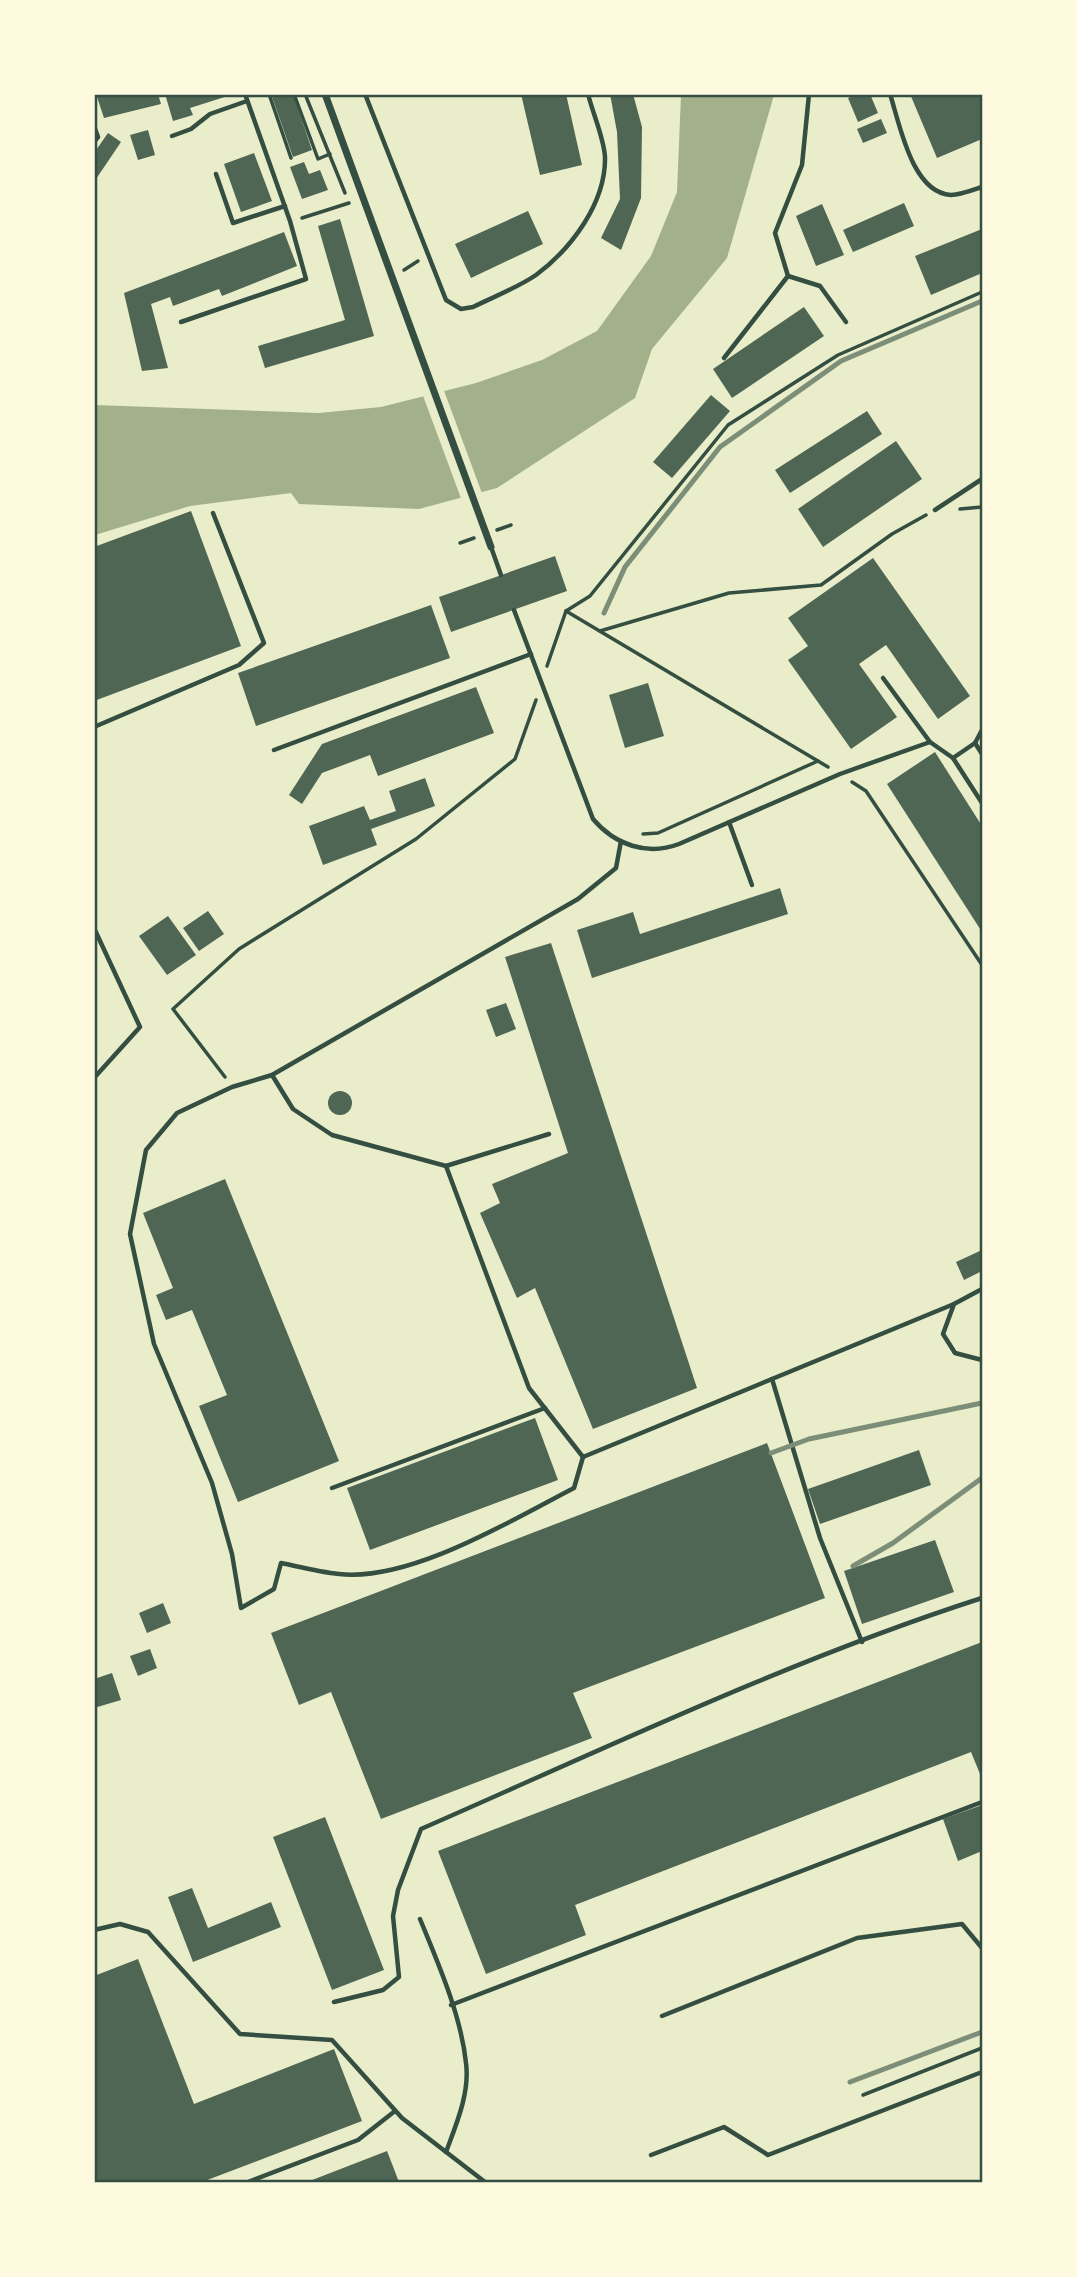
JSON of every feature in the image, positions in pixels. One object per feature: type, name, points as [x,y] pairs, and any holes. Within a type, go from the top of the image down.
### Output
[{"type":"street","points":[[326,94],[491,547]]},
{"type":"lane","points":[[365,94],[446,300],[461,309],[473,307],[535,275],[573,239],[586,220],[597,198],[605,157],[588,94]]},
{"type":"lane","points":[[788,276],[775,233],[802,165],[809,94]]},
{"type":"lane","points":[[890,94],[917,174],[933,190],[951,195],[982,187]]},
{"type":"lane","points":[[172,136],[191,129],[210,114],[246,98],[290,221],[306,279],[181,322]]},
{"type":"lane","points":[[94,126],[98,137],[94,142]]},
{"type":"lane","points":[[216,174],[233,223],[285,206]]},
{"type":"lane","points":[[788,276],[820,286],[846,322]]},
{"type":"lane","points":[[724,358],[788,276]]},
{"type":"lane","points":[[935,510],[982,479]]},
{"type":"lane","points":[[94,727],[239,665],[264,643],[214,513]]},
{"type":"lane","points":[[491,547],[501,575]]},
{"type":"lane","points":[[514,610],[593,819],[606,834],[621,841],[647,849],[664,850],[840,774],[930,742]]},
{"type":"lane","points":[[274,750],[531,654]]},
{"type":"lane","points":[[883,678],[930,742],[953,758],[982,803]]},
{"type":"lane","points":[[953,758],[975,744],[982,730]]},
{"type":"lane","points":[[975,744],[982,754]]},
{"type":"lane","points":[[729,822],[752,885]]},
{"type":"lane","points":[[583,1457],[574,1488],[501,1526],[406,1568],[342,1575],[281,1563],[274,1589],[241,1608],[232,1554],[212,1483],[153,1344],[130,1234],[146,1150],[177,1113],[232,1087],[272,1075],[578,900],[616,869],[621,841]]},
{"type":"lane","points":[[94,928],[140,1027],[94,1078]]},
{"type":"lane","points":[[272,1075],[293,1109],[332,1135],[446,1166],[550,1134]]},
{"type":"lane","points":[[446,1166],[529,1388],[583,1457]]},
{"type":"lane","points":[[583,1457],[954,1304],[982,1290]]},
{"type":"lane","points":[[954,1304],[943,1334],[955,1353],[982,1360]]},
{"type":"lane","points":[[772,1379],[820,1538],[862,1642]]},
{"type":"lane","points":[[332,1488],[545,1408]]},
{"type":"lane","points":[[334,2002],[383,1990],[399,1977],[393,1916],[398,1890],[421,1829],[681,1715],[862,1642],[982,1598]]},
{"type":"lane","points":[[451,2005],[982,1802]]},
{"type":"lane","points":[[420,1919],[445,1980],[467,2065],[461,2113],[446,2152]]},
{"type":"lane","points":[[94,1930],[120,1924],[148,1932],[240,2034],[332,2040],[395,2111],[485,2182]]},
{"type":"lane","points":[[662,2016],[858,1938],[962,1924],[982,1948]]},
{"type":"lane","points":[[651,2155],[724,2127],[768,2155],[982,2073]]},
{"type":"lane","points":[[248,2182],[358,2140],[395,2111]]},
{"type":"path","points":[[295,94],[314,149],[321,158],[328,155]]},
{"type":"path","points":[[270,97],[291,158]]},
{"type":"path","points":[[290,221],[349,203]]},
{"type":"path","points":[[400,273],[416,263]]},
{"type":"path","points":[[232,1087],[173,1009],[239,949],[416,839],[515,760],[566,611],[590,596],[728,425],[838,355],[982,292]]},
{"type":"path","points":[[600,631],[729,593],[821,585],[892,534],[935,510],[982,507]]},
{"type":"path","points":[[495,531],[511,525]]},
{"type":"path","points":[[460,543],[475,538]]},
{"type":"path","points":[[566,611],[866,791],[982,965]]},
{"type":"path","points":[[621,841],[631,835],[658,833],[818,761]]},
{"type":"path","points":[[863,2095],[982,2048]]},
{"type":"shaded area","points":[[681,95],[774,95],[727,258],[652,349],[635,398],[497,488],[419,509],[299,504],[291,493],[190,506],[95,535],[94,405],[319,413],[381,407],[476,383],[542,360],[597,331],[651,256],[677,192]]},
{"type":"pier","points":[[443,388],[483,496],[462,501],[422,393]]},
{"type":"building","points":[[96,94],[158,94],[161,104],[104,118]]},
{"type":"building","points":[[165,94],[231,95],[190,108],[193,115],[173,121]]},
{"type":"building","points":[[271,94],[293,94],[312,150],[293,157]]},
{"type":"building","points":[[521,94],[566,94],[582,165],[540,175]]},
{"type":"building","points":[[610,94],[633,94],[642,127],[641,198],[621,250],[601,238],[620,199],[617,132]]},
{"type":"building","points":[[857,94],[870,94],[878,113],[858,122],[848,98]]},
{"type":"building","points":[[910,94],[982,94],[982,139],[937,158]]},
{"type":"building","points":[[881,119],[887,133],[863,143],[857,129]]},
{"type":"building","points":[[148,130],[155,155],[138,160],[130,135]]},
{"type":"building","points":[[108,133],[121,142],[94,182],[94,153]]},
{"type":"building","points":[[254,153],[272,201],[241,212],[224,164]]},
{"type":"building","points":[[304,162],[309,174],[320,170],[328,190],[302,199],[290,167]]},
{"type":"building","points":[[904,203],[914,226],[853,252],[843,230]]},
{"type":"building","points":[[822,204],[844,255],[816,266],[796,216]]},
{"type":"building","points":[[528,211],[543,244],[471,278],[455,244]]},
{"type":"building","points":[[340,219],[374,336],[265,368],[258,346],[345,320],[318,226]]},
{"type":"building","points":[[982,229],[982,273],[931,295],[915,256]]},
{"type":"building","points":[[284,232],[297,266],[222,296],[219,289],[173,306],[170,297],[151,304],[168,368],[142,371],[124,293]]},
{"type":"building","points":[[804,307],[824,336],[732,398],[713,369]]},
{"type":"building","points":[[711,395],[730,411],[672,478],[653,462]]},
{"type":"building","points":[[867,411],[882,434],[790,493],[775,470]]},
{"type":"building","points":[[896,441],[922,479],[823,547],[798,509]]},
{"type":"building","points":[[191,511],[241,646],[94,701],[94,547]]},
{"type":"building","points":[[555,556],[567,591],[451,632],[439,597]]},
{"type":"building","points":[[873,558],[970,696],[938,719],[886,645],[859,664],[897,717],[851,749],[788,660],[808,646],[788,618]]},
{"type":"building","points":[[431,605],[450,658],[256,726],[238,673]]},
{"type":"building","points":[[648,683],[664,736],[625,748],[609,695]]},
{"type":"building","points":[[476,687],[494,733],[378,776],[370,755],[322,773],[302,804],[289,795],[322,744]]},
{"type":"building","points":[[935,752],[982,826],[982,932],[887,784]]},
{"type":"building","points":[[425,778],[435,806],[371,829],[377,845],[323,865],[309,826],[364,806],[370,820],[396,811],[389,791]]},
{"type":"building","points":[[780,888],[788,914],[592,978],[577,930],[633,912],[640,934]]},
{"type":"building","points":[[208,911],[224,934],[199,951],[183,928]]},
{"type":"building","points":[[168,916],[196,955],[167,975],[139,936]]},
{"type":"building","points":[[551,943],[697,1388],[593,1429],[535,1288],[517,1298],[480,1213],[500,1203],[492,1184],[568,1153],[505,957]]},
{"type":"building","points":[[506,1003],[516,1029],[496,1037],[486,1010]]},
{"type":"building","points":[[335,1091],[345,1091],[352,1098],[352,1108],[345,1115],[335,1115],[328,1108],[328,1098]]},
{"type":"building","points":[[225,1179],[339,1461],[238,1502],[199,1406],[227,1395],[192,1310],[166,1320],[156,1295],[173,1288],[143,1213]]},
{"type":"building","points":[[982,1250],[982,1271],[964,1280],[956,1262]]},
{"type":"building","points":[[535,1418],[558,1480],[370,1550],[347,1488]]},
{"type":"building","points":[[767,1443],[825,1598],[573,1693],[592,1738],[381,1819],[331,1692],[299,1705],[271,1633]]},
{"type":"building","points":[[919,1450],[931,1485],[820,1524],[808,1489]]},
{"type":"building","points":[[935,1540],[954,1592],[862,1624],[844,1571]]},
{"type":"building","points":[[163,1603],[171,1623],[147,1633],[139,1613]]},
{"type":"building","points":[[982,1642],[982,1773],[980,1774],[971,1752],[575,1905],[586,1935],[486,1974],[438,1851]]},
{"type":"building","points":[[150,1649],[157,1668],[138,1676],[130,1656]]},
{"type":"building","points":[[112,1673],[121,1700],[94,1708],[94,1679]]},
{"type":"building","points":[[982,1805],[982,1851],[958,1861],[943,1819]]},
{"type":"building","points":[[325,1817],[384,1970],[332,1990],[273,1837]]},
{"type":"building","points":[[192,1888],[208,1928],[271,1902],[281,1927],[193,1962],[168,1897]]},
{"type":"building","points":[[138,1959],[194,2104],[334,2049],[362,2121],[202,2182],[94,2182],[94,1976]]},
{"type":"building","points":[[387,2151],[399,2182],[307,2182]]},
{"type":"railway","points":[[604,613],[625,567],[720,447],[841,361],[982,301]]},
{"type":"railway","points":[[771,1453],[809,1439],[982,1403]]},
{"type":"railway","points":[[853,1566],[893,1543],[982,1478]]},
{"type":"railway","points":[[850,2082],[982,2032]]}]
